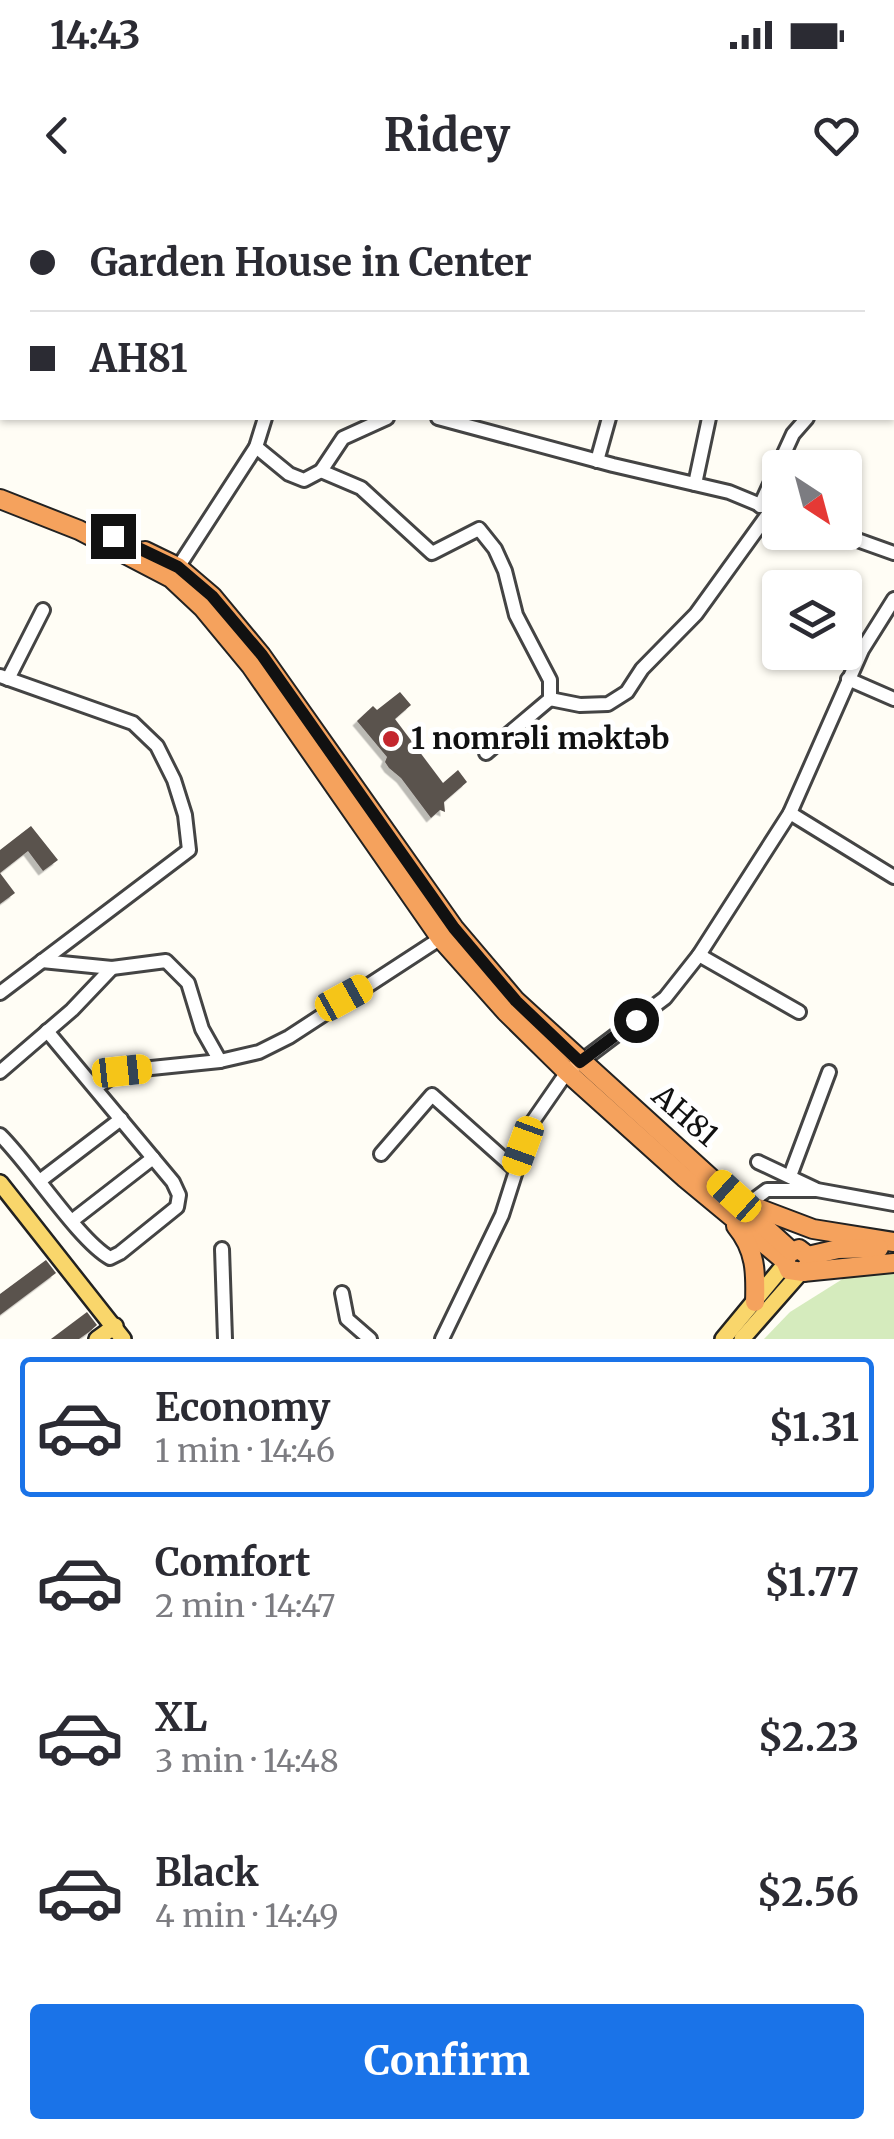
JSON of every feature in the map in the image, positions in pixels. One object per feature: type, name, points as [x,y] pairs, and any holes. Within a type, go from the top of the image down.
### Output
[{"type":"highway","name":"AH81","points":[[0,488],[80,520],[212,596],[262,655],[447,933],[516,1001],[574,1067],[734,1202],[795,1263]]},
{"type":"highway","points":[[0,499],[175,572]]},
{"type":"highway","points":[[734,1202],[813,1228],[894,1245]]},
{"type":"highway","points":[[734,1202],[756,1266],[755,1302]]},
{"type":"highway","points":[[795,1263],[838,1249],[894,1245]]},
{"type":"highway","points":[[795,1263],[894,1263]]},
{"type":"main road","points":[[0,1183],[119,1332],[97,1339]]},
{"type":"main road","points":[[724,1339],[795,1263]]},
{"type":"main road","points":[[742,1339],[795,1263]]},
{"type":"street","points":[[175,572],[256,448],[264,420]]},
{"type":"street","points":[[256,448],[289,474],[304,480],[321,470],[344,438],[383,420]]},
{"type":"street","points":[[447,420],[729,492],[762,506]]},
{"type":"street","points":[[597,461],[608,420]]},
{"type":"street","points":[[695,484],[709,420]]},
{"type":"street","points":[[788,450],[793,434],[804,420]]},
{"type":"street","points":[[321,470],[361,488],[432,553],[480,529],[495,549],[506,571],[516,615],[550,680],[550,699],[486,754]]},
{"type":"street","points":[[550,699],[580,706],[608,704],[627,692],[642,669],[696,614],[762,522]]},
{"type":"street","points":[[862,542],[894,553]]},
{"type":"street","points":[[442,1339],[502,1215],[531,1124],[574,1067],[665,998],[700,955],[790,813],[862,650],[894,598]]},
{"type":"street","points":[[0,993],[190,850],[174,780],[157,746],[134,723],[4,678],[43,610]]},
{"type":"street","points":[[848,679],[894,698]]},
{"type":"street","points":[[790,813],[894,877]]},
{"type":"street","points":[[96,1087],[122,1071],[220,1061],[258,1052],[289,1037],[447,933]]},
{"type":"street","points":[[700,955],[799,1012]]},
{"type":"street","points":[[42,962],[112,968],[166,962],[188,983],[202,1029],[220,1061]]},
{"type":"street","points":[[0,1072],[112,968]]},
{"type":"street","points":[[0,1135],[101,1253],[110,1258],[177,1207],[173,1182],[47,1032]]},
{"type":"street","points":[[790,1176],[830,1072]]},
{"type":"street","points":[[380,1154],[432,1095],[515,1169]]},
{"type":"street","points":[[41,1180],[122,1118]]},
{"type":"street","points":[[73,1220],[153,1158]]},
{"type":"street","points":[[758,1162],[817,1190]]},
{"type":"street","points":[[734,1202],[767,1190],[817,1190],[894,1204]]},
{"type":"street","points":[[222,1249],[225,1339]]},
{"type":"street","points":[[342,1293],[348,1320],[370,1339]]},
{"type":"green space","points":[[894,1272],[894,1339],[764,1339],[790,1312],[849,1275]]},
{"type":"building","name":"1 nomrəli məktəb","points":[[400,692],[411,705],[395,719],[443,783],[458,770],[467,782],[444,802],[445,812],[440,810],[431,818],[389,768],[387,757],[357,721],[373,706],[377,710]]},
{"type":"building","points":[[31,826],[58,860],[43,871],[28,851],[0,873],[0,850]]},
{"type":"building","points":[[0,873],[15,893],[0,904]]},
{"type":"building","points":[[46,1260],[56,1273],[0,1315],[0,1294]]},
{"type":"building","points":[[87,1312],[97,1325],[89,1332],[79,1339],[51,1339]]},
{"type":"place","name":"1 nomrəli məktəb","points":[[391,739]]},
{"type":"route","points":[[113,536],[178,567],[212,596],[262,655],[454,928],[516,1001],[580,1062],[636,1020]]}]
